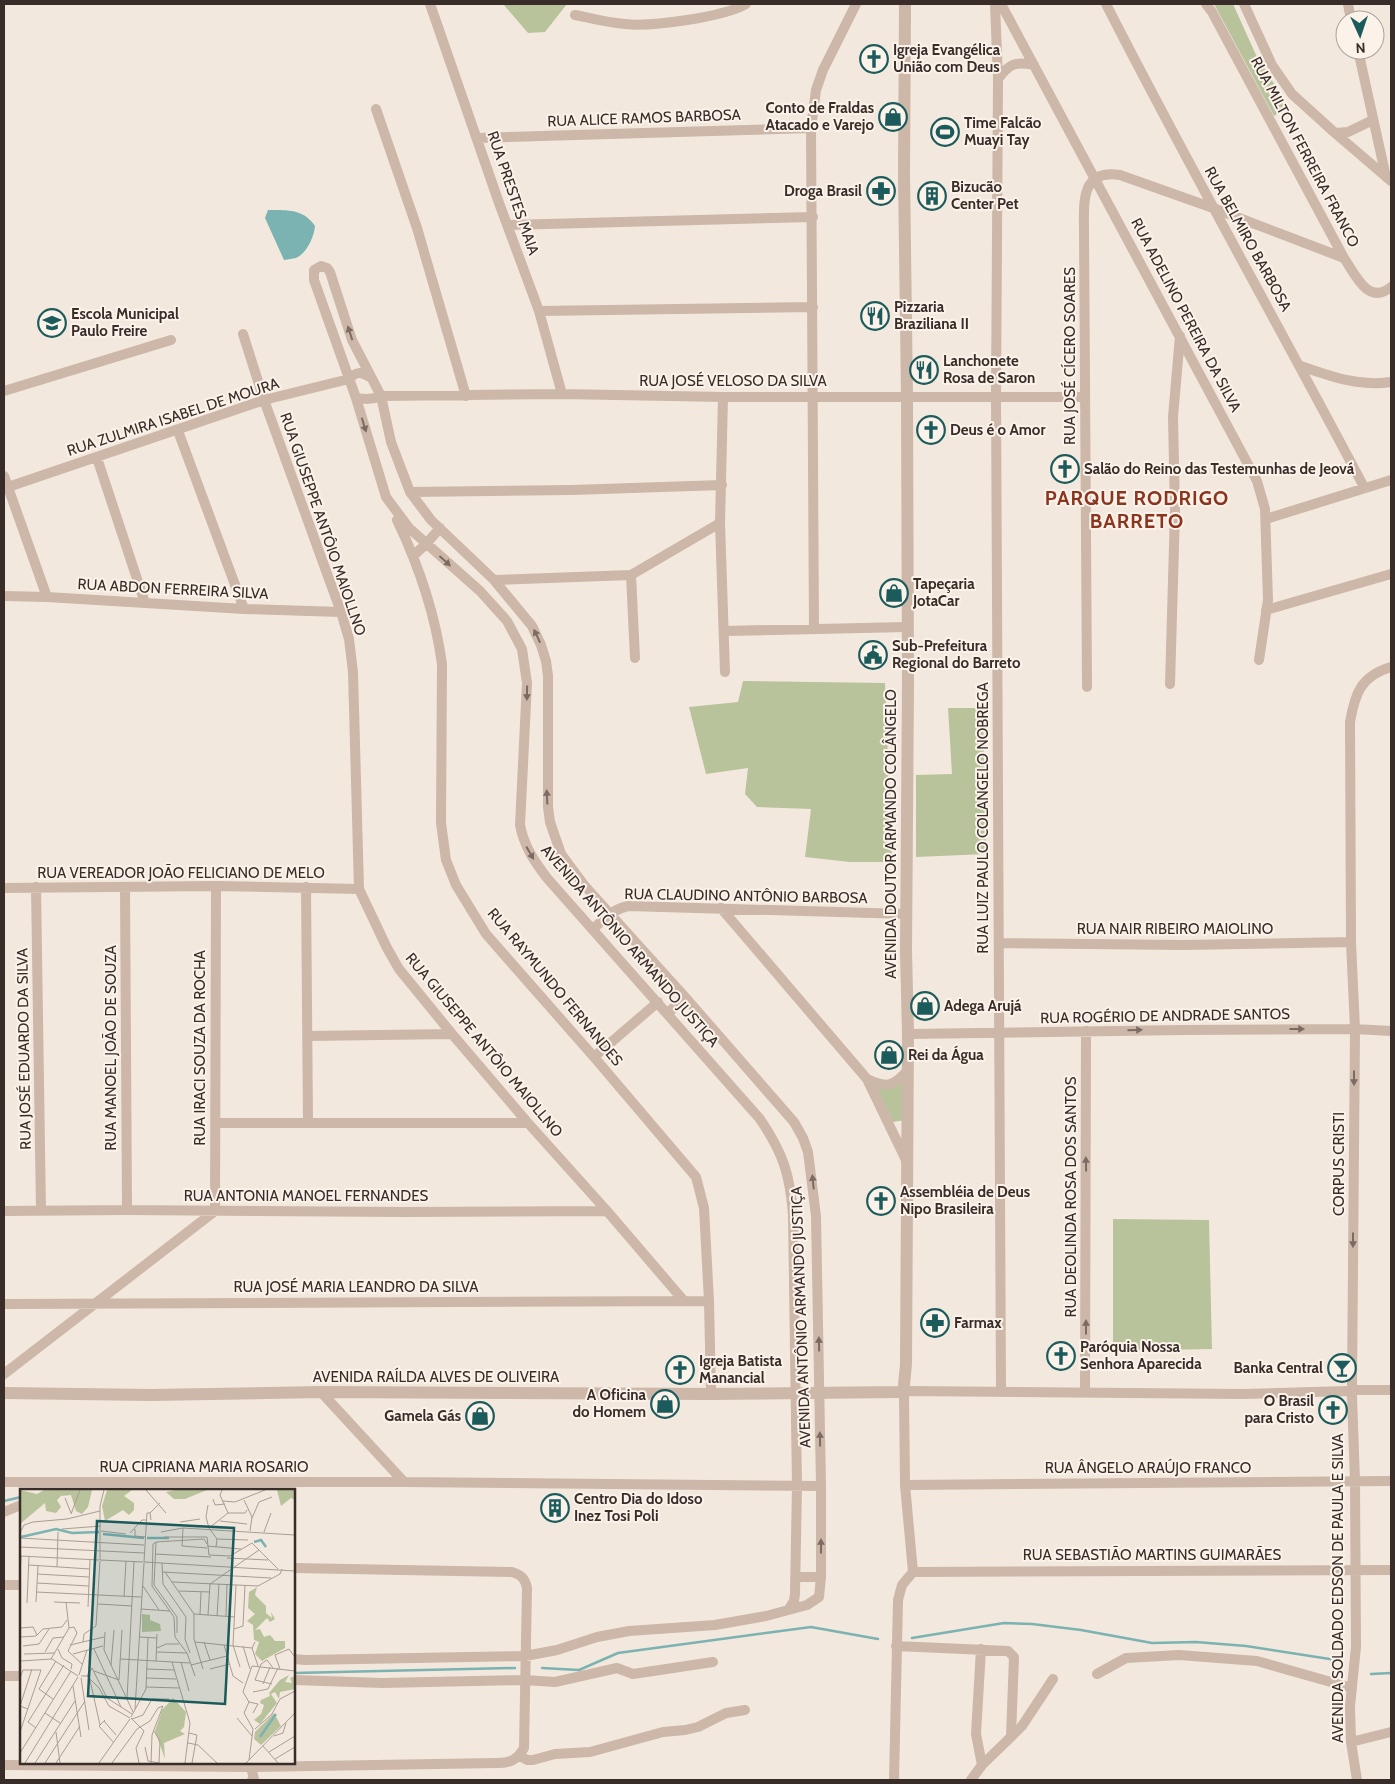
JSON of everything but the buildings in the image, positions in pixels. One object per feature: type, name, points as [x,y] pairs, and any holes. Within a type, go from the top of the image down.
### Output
[{"type":"street","name":"RUA PRESTES MAIA","points":[[430,4],[538,311],[562,394]]},
{"type":"street","points":[[575,15],[624,24],[643,25],[700,17],[738,8],[746,4]]},
{"type":"street","points":[[814,629],[811,128],[816,90],[856,4]]},
{"type":"street","name":"RUA LUIZ PAULO COLANGELO NOBREGA","points":[[995,4],[998,80],[996,397],[1001,1392]]},
{"type":"street","name":"RUA ADELINO PEREIRA DA SILVA","points":[[1001,4],[1258,481],[1266,519],[1268,600],[1259,660]]},
{"type":"street","name":"RUA BELMIRO BARBOSA","points":[[1106,4],[1213,208],[1300,366],[1364,488]]},
{"type":"street","name":"RUA MILTON FERREIRA FRANCO","points":[[1206,4],[1344,258],[1368,291],[1382,292],[1391,287]]},
{"type":"street","points":[[1244,4],[1272,65],[1292,94],[1388,179]]},
{"type":"street","points":[[1250,4],[1251,17]]},
{"type":"street","name":"AVENIDA DOUTOR ARMANDO COLÂNGELO","points":[[902,7],[907,397],[906,914],[908,1034],[906,1364],[904,1391],[905,1485],[913,1572]]},
{"type":"street","points":[[1360,60],[1388,179]]},
{"type":"street","points":[[998,80],[1004,70],[1014,64],[1034,65]]},
{"type":"street","points":[[376,109],[416,228],[466,396]]},
{"type":"street","points":[[1335,134],[1348,132],[1373,120]]},
{"type":"street","name":"RUA ALICE RAMOS BARBOSA","points":[[477,138],[811,128]]},
{"type":"street","points":[[1095,178],[1112,174],[1120,175],[1344,258]]},
{"type":"street","name":"RUA JOSÉ CÍCERO SOARES","points":[[1087,687],[1084,207],[1088,187],[1095,178]]},
{"type":"street","points":[[508,225],[813,217]]},
{"type":"street","name":"AVENIDA ANTÔNIO ARMANDO JUSTIÇA","points":[[370,377],[352,340],[330,272],[327,268],[321,266],[314,270],[313,275],[356,398],[386,496],[409,528],[480,591],[507,621],[522,649],[527,683],[527,714],[520,810],[523,841],[538,866],[760,1119],[774,1139],[782,1156],[790,1184],[793,1215],[797,1525],[795,1594],[794,1601],[789,1609]]},
{"type":"street","points":[[538,311],[813,307]]},
{"type":"street","name":"RUA GIUSEPPE ANTÔIO MAIOLLNO","points":[[244,334],[264,400],[341,612],[349,639],[353,672],[359,889],[399,969],[528,1123],[608,1211],[684,1301]]},
{"type":"street","points":[[1170,684],[1175,511],[1174,417],[1180,335]]},
{"type":"street","points":[[4,391],[171,340]]},
{"type":"street","points":[[1300,366],[1355,382],[1391,382]]},
{"type":"street","points":[[349,379],[355,373],[361,372],[370,377],[381,396]]},
{"type":"street","name":"RUA ZULMIRA ISABEL DE MOURA","points":[[8,487],[178,431],[264,400],[349,379]]},
{"type":"street","name":"RUA JOSÉ VELOSO DA SILVA","points":[[356,398],[374,399],[381,396],[562,394],[723,397],[1086,397]]},
{"type":"street","name":"AVENIDA ANTÔNIO ARMANDO JUSTIÇA","points":[[381,396],[391,442],[410,492],[431,520],[494,580],[532,626],[542,645],[546,661],[549,698],[547,793],[550,822],[562,854],[584,886],[685,996],[794,1122],[808,1152],[816,1216],[821,1577],[819,1596],[807,1605],[789,1609]]},
{"type":"street","points":[[723,397],[720,523],[725,672]]},
{"type":"street","points":[[178,431],[244,609]]},
{"type":"street","points":[[97,458],[145,603]]},
{"type":"street","points":[[4,476],[47,597]]},
{"type":"street","points":[[1266,519],[1391,480]]},
{"type":"street","points":[[410,492],[572,490],[722,485]]},
{"type":"street","name":"RUA RAYMUNDO FERNANDES","points":[[386,496],[414,555],[433,613],[442,664],[441,814],[446,860],[456,885],[486,934],[696,1177],[704,1208],[711,1394]]},
{"type":"street","points":[[494,580],[631,575],[720,523]]},
{"type":"street","points":[[414,555],[440,528]]},
{"type":"street","points":[[1266,610],[1391,574]]},
{"type":"street","points":[[631,575],[636,658]]},
{"type":"street","name":"RUA ABDON FERREIRA SILVA","points":[[4,596],[244,609],[341,612]]},
{"type":"street","points":[[724,631],[907,628]]},
{"type":"street","name":"CORPUS CRISTI","points":[[1352,1391],[1355,1029],[1351,942],[1350,722],[1352,707],[1361,685],[1372,675],[1391,667]]},
{"type":"street","name":"RUA MANOEL JOÃO DE SOUZA","points":[[125,886],[127,1210]]},
{"type":"street","name":"RUA VEREADOR JOÃO FELICIANO DE MELO","points":[[4,888],[216,886],[359,889]]},
{"type":"street","name":"RUA IRACI SOUZA DA ROCHA","points":[[215,1211],[216,886]]},
{"type":"street","name":"RUA JOSÉ EDUARDO DA SILVA","points":[[36,887],[41,1211]]},
{"type":"street","points":[[306,888],[308,1123]]},
{"type":"street","name":"RUA CLAUDINO ANTÔNIO BARBOSA","points":[[593,929],[609,914],[628,906],[906,914]]},
{"type":"street","points":[[721,908],[867,1079],[907,1162]]},
{"type":"street","name":"RUA NAIR RIBEIRO MAIOLINO","points":[[999,943],[1183,945],[1351,942]]},
{"type":"street","points":[[668,1013],[685,996]]},
{"type":"street","points":[[594,1057],[658,1002]]},
{"type":"street","name":"RUA ROGÉRIO DE ANDRADE SANTOS","points":[[908,1034],[1355,1029],[1391,1031]]},
{"type":"street","name":"RUA DEOLINDA ROSA DOS SANTOS","points":[[1085,1393],[1086,1031]]},
{"type":"street","points":[[308,1036],[452,1034]]},
{"type":"street","points":[[867,1079],[878,1084],[887,1085],[900,1079],[907,1071]]},
{"type":"street","points":[[216,1123],[528,1123]]},
{"type":"street","name":"RUA ANTONIA MANOEL FERNANDES","points":[[4,1211],[608,1211]]},
{"type":"street","points":[[4,1374],[215,1211]]},
{"type":"street","name":"RUA JOSÉ MARIA LEANDRO DA SILVA","points":[[4,1304],[709,1301]]},
{"type":"street","name":"AVENIDA RAÍLDA ALVES DE OLIVEIRA","points":[[4,1393],[151,1395],[321,1392],[711,1394],[904,1391],[1243,1394],[1391,1390]]},
{"type":"street","name":"AVENIDA SOLDADO EDSON DE PAULA E SILVA","points":[[1352,1391],[1355,1481],[1356,1647],[1350,1706],[1351,1742],[1357,1780]]},
{"type":"street","points":[[321,1392],[404,1482]]},
{"type":"street","name":"RUA ÂNGELO ARAÚJO FRANCO","points":[[905,1485],[1391,1481]]},
{"type":"street","name":"RUA CIPRIANA MARIA ROSARIO","points":[[4,1482],[266,1486],[404,1482],[821,1486]]},
{"type":"street","points":[[4,1512],[20,1505]]},
{"type":"street","points":[[4,1766],[497,1763],[512,1761],[520,1756],[524,1748],[527,1588],[526,1581],[521,1575],[512,1572],[295,1568]]},
{"type":"street","name":"RUA SEBASTIÃO MARTINS GUIMARÃES","points":[[913,1572],[1391,1570]]},
{"type":"street","points":[[894,1780],[898,1600],[902,1585],[913,1572]]},
{"type":"street","points":[[796,1577],[821,1577]]},
{"type":"street","points":[[4,1585],[20,1585]]},
{"type":"street","points":[[295,1659],[525,1656],[557,1650],[597,1637],[629,1631],[715,1625],[766,1616],[789,1609]]},
{"type":"street","points":[[896,1646],[1008,1650],[1014,1657],[1011,1736]]},
{"type":"street","points":[[981,1650],[976,1734],[982,1765]]},
{"type":"street","points":[[1097,1674],[1126,1658],[1179,1655],[1257,1661],[1352,1688]]},
{"type":"street","points":[[295,1680],[382,1683],[525,1680],[555,1682],[617,1668],[634,1674],[713,1662]]},
{"type":"street","points":[[4,1676],[20,1676]]},
{"type":"street","points":[[971,1780],[982,1765],[1022,1726],[1053,1679]]},
{"type":"street","points":[[520,1756],[527,1760],[533,1760],[555,1754],[590,1752],[663,1732],[698,1727],[726,1713],[745,1710]]},
{"type":"street","points":[[1351,1742],[1391,1732]]},
{"type":"street","points":[[249,1765],[254,1780]]},
{"type":"green space","points":[[503,4],[567,4],[545,32],[528,33]]},
{"type":"green space","points":[[1214,4],[1233,4],[1256,55],[1288,106],[1274,116]]},
{"type":"green space","points":[[743,681],[885,683],[892,862],[850,862],[805,857],[811,809],[757,807],[745,794],[748,768],[706,774],[689,707],[738,702]]},
{"type":"green space","points":[[948,708],[983,708],[986,854],[916,857],[916,775],[952,774]]},
{"type":"green space","points":[[903,1081],[905,1120],[893,1122],[877,1089]]},
{"type":"green space","points":[[1113,1219],[1209,1220],[1212,1349],[1113,1351]]},
{"type":"water","points":[[268,210],[300,213],[311,220],[315,226],[313,235],[300,256],[284,260],[265,218]]},
{"type":"waterway","points":[[4,1501],[20,1497]]},
{"type":"waterway","points":[[912,1638],[1004,1623],[1032,1624],[1081,1630],[1152,1643],[1196,1642],[1246,1646],[1336,1660]]},
{"type":"waterway","points":[[542,1668],[579,1670],[618,1653],[811,1627],[878,1639]]},
{"type":"waterway","points":[[295,1673],[515,1668]]},
{"type":"waterway","points":[[1371,1674],[1391,1673]]},
{"type":"place","name":"Igreja Evangélica União com Deus","points":[[874,59]]},
{"type":"place","name":"Conto de Fraldas Atacado e Varejo","points":[[893,117]]},
{"type":"place","name":"Time Falcão Muayi Tay","points":[[945,132]]},
{"type":"place","name":"Droga Brasil","points":[[881,191]]},
{"type":"place","name":"Bizucão Center Pet","points":[[932,196]]},
{"type":"place","name":"Pizzaria Braziliana II","points":[[875,316]]},
{"type":"place","name":"Escola Municipal Paulo Freire","points":[[52,323]]},
{"type":"place","name":"Lanchonete Rosa de Saron","points":[[924,370]]},
{"type":"place","name":"Deus é o Amor","points":[[931,430]]},
{"type":"place","name":"Salão do Reino das Testemunhas de Jeová","points":[[1065,469]]},
{"type":"place","name":"Tapeçaria JotaCar","points":[[894,593]]},
{"type":"place","name":"Sub-Prefeitura Regional do Barreto","points":[[873,655]]},
{"type":"place","name":"Adega Arujá","points":[[925,1006]]},
{"type":"place","name":"Rei da Água","points":[[889,1055]]},
{"type":"place","name":"Assembléia de Deus Nipo Brasileira","points":[[881,1201]]},
{"type":"place","name":"Farmax","points":[[935,1323]]},
{"type":"place","name":"Paróquia Nossa Senhora Aparecida","points":[[1061,1356]]},
{"type":"place","name":"Banka Central","points":[[1342,1368]]},
{"type":"place","name":"Igreja Batista Manancial","points":[[680,1370]]},
{"type":"place","name":"A Oficina do Homem","points":[[665,1404]]},
{"type":"place","name":"O Brasil para Cristo","points":[[1333,1410]]},
{"type":"place","name":"Gamela Gás","points":[[480,1416]]},
{"type":"place","name":"Centro Dia do Idoso Inez Tosi Poli","points":[[555,1508]]},
{"type":"district","name":"PARQUE RODRIGO BARRETO","points":[[1137,510]]}]
